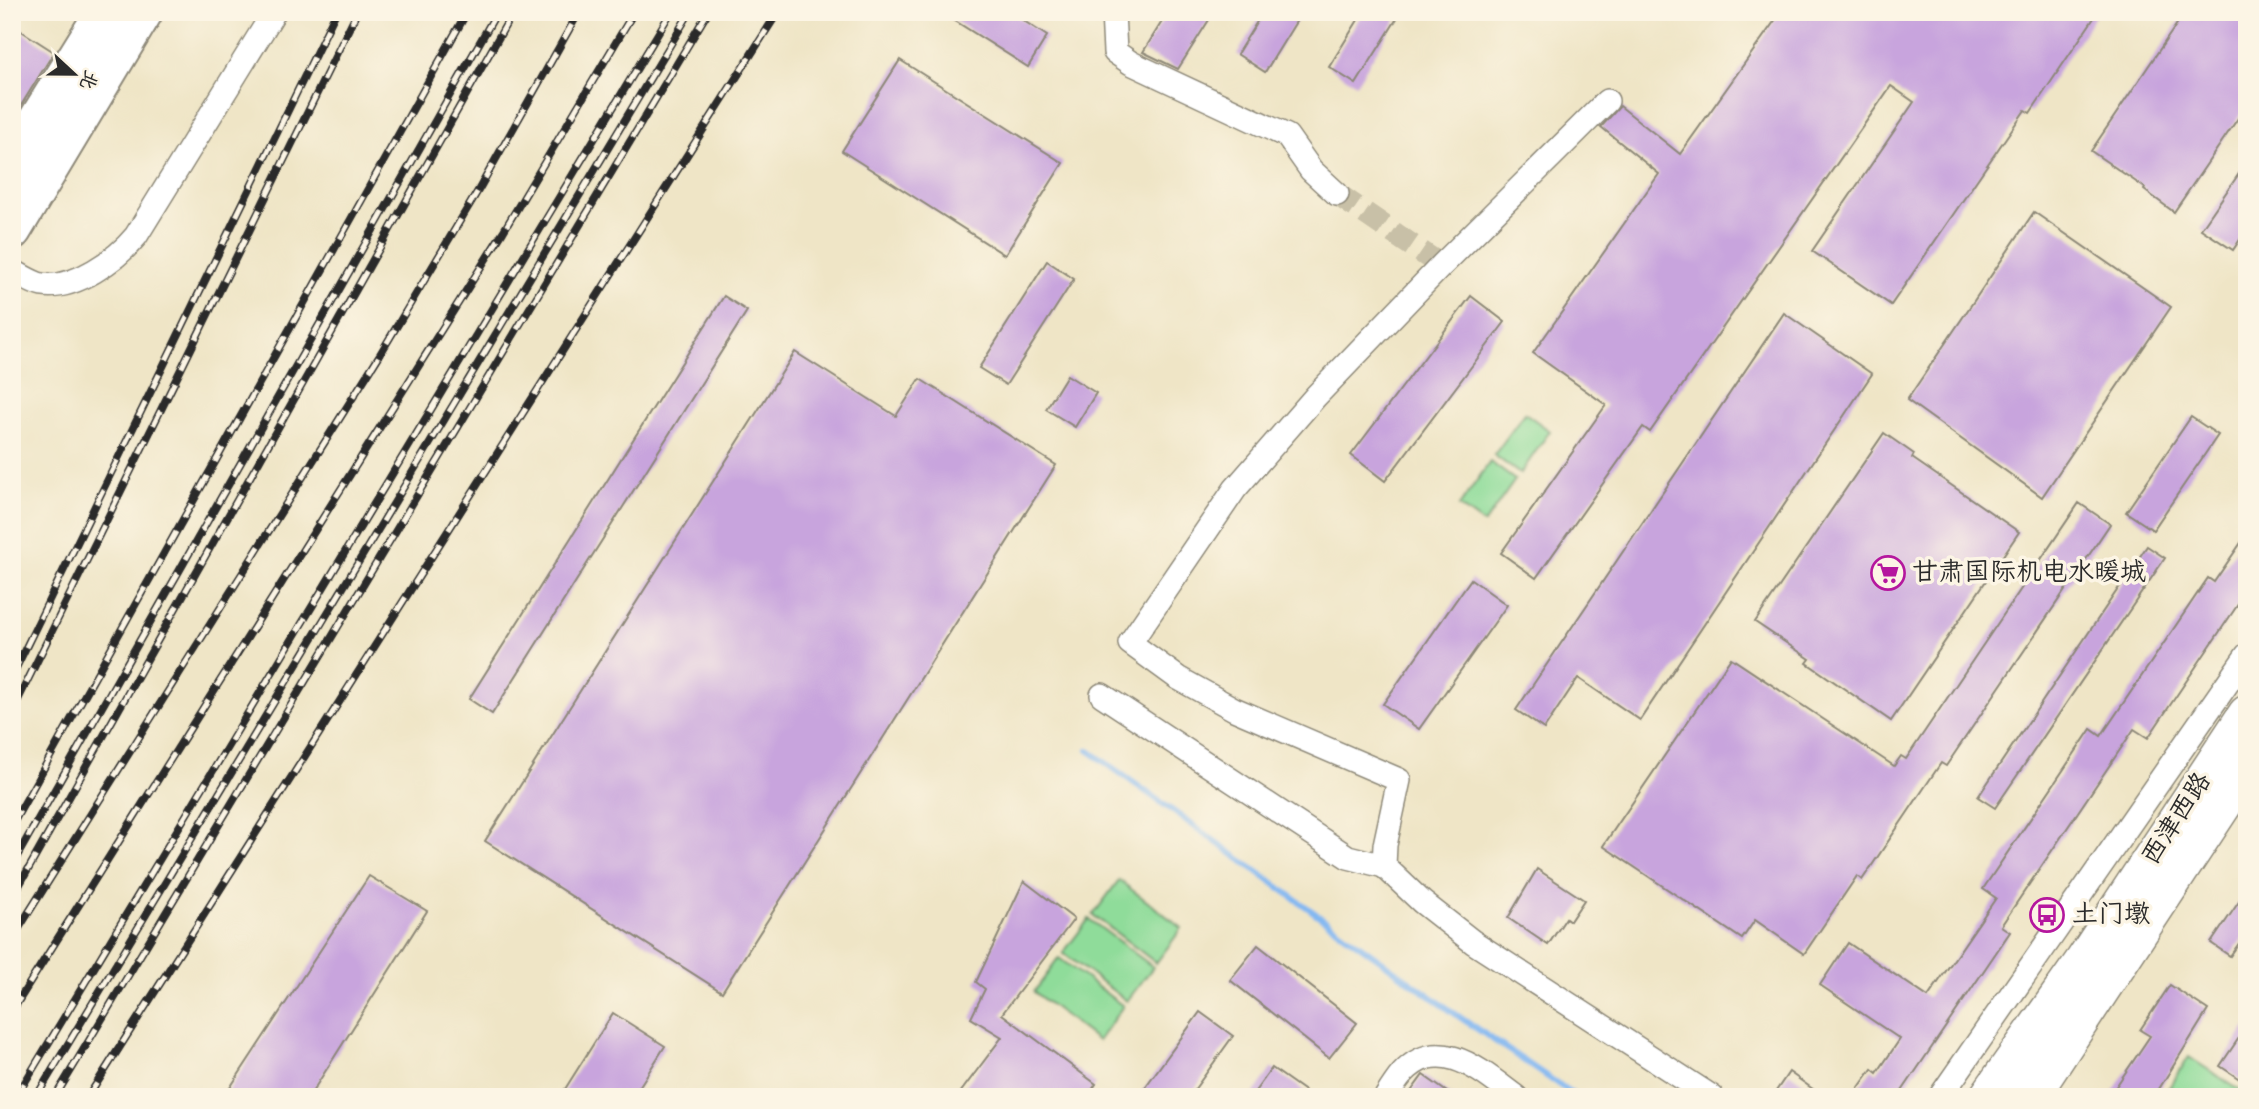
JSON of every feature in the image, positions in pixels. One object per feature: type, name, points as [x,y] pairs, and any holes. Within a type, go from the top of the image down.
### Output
[{"type":"highway","points":[[12,162],[105,12]]},
{"type":"highway","points":[[12,230],[143,12]]},
{"type":"main road","name":"西津西路","points":[[1988,1097],[2084,961],[2247,714]]},
{"type":"main road","name":"西津西路","points":[[2030,1097],[2247,768]]},
{"type":"street","points":[[12,271],[41,285],[57,284],[100,268],[126,248],[274,12]]},
{"type":"street","points":[[1113,12],[1115,52],[1131,63],[1287,136],[1311,170],[1337,194]]},
{"type":"street","points":[[1384,866],[1385,845],[1399,780],[1234,709],[1178,678],[1130,643],[1235,489],[1316,396],[1438,263],[1607,101]]},
{"type":"street","points":[[1940,1097],[2247,655]]},
{"type":"street","points":[[1102,695],[1348,857],[1384,866],[1422,902],[1473,942],[1712,1097]]},
{"type":"street","points":[[1386,1097],[1402,1073],[1416,1063],[1432,1057],[1449,1056],[1465,1060],[1516,1097]]},
{"type":"green space","points":[[1525,413],[1550,431],[1520,474],[1494,455]]},
{"type":"green space","points":[[1490,462],[1515,480],[1484,524],[1459,506]]},
{"type":"green space","points":[[1119,880],[1182,928],[1156,963],[1093,915]]},
{"type":"green space","points":[[1089,919],[1153,967],[1127,1001],[1063,953]]},
{"type":"green space","points":[[1059,958],[1123,1006],[1098,1041],[1034,992]]},
{"type":"green space","points":[[2189,1057],[2247,1095],[2247,1097],[2163,1097]]},
{"type":"building","points":[[941,12],[1010,12],[1047,36],[1028,67]]},
{"type":"building","points":[[1168,12],[1214,12],[1178,69],[1143,52]]},
{"type":"building","points":[[1263,12],[1302,12],[1265,72],[1237,54]]},
{"type":"building","points":[[1363,12],[1401,12],[1356,84],[1329,67]]},
{"type":"building","points":[[1781,12],[2098,12],[2030,113],[2025,110],[1891,305],[1812,251],[1914,102],[1891,86],[1650,432],[1643,427],[1536,578],[1501,553],[1606,405],[1533,353],[1659,174],[1601,127],[1620,106],[1680,154]]},
{"type":"building","points":[[2185,12],[2247,12],[2247,105],[2174,212],[2144,190],[2145,188],[2091,151]]},
{"type":"building","points":[[12,25],[54,52],[20,107],[12,102]]},
{"type":"building","points":[[900,60],[1063,163],[1005,255],[842,151]]},
{"type":"building","points":[[2247,162],[2247,229],[2233,250],[2201,229]]},
{"type":"building","points":[[2034,212],[2171,307],[2042,497],[1907,400]]},
{"type":"building","points":[[1047,261],[1074,279],[1006,385],[979,368]]},
{"type":"building","points":[[724,296],[747,311],[492,714],[469,699]]},
{"type":"building","points":[[1471,296],[1505,322],[1385,481],[1351,455]]},
{"type":"building","points":[[1784,313],[1872,374],[1640,720],[1578,678],[1544,729],[1516,710]]},
{"type":"building","points":[[795,352],[896,416],[920,379],[1056,465],[722,992],[485,841]]},
{"type":"building","points":[[1067,375],[1096,393],[1075,427],[1046,409]]},
{"type":"building","points":[[2191,417],[2218,435],[2153,530],[2126,512]]},
{"type":"building","points":[[1884,433],[1914,454],[1912,458],[2019,532],[1891,721],[1807,663],[1810,659],[1755,622]]},
{"type":"building","points":[[2079,503],[2110,524],[1946,766],[1941,763],[1862,880],[1857,876],[1804,954],[1755,920],[1742,939],[1603,846],[1731,658],[1894,766],[1901,756],[1906,759]]},
{"type":"building","points":[[2247,534],[2247,591],[2148,738],[2134,729],[2001,926],[2010,932],[1898,1097],[1852,1097],[1872,1069],[1877,1073],[1900,1039],[1820,985],[1848,943],[1928,997],[1996,898],[1983,889],[2091,729],[2101,736],[2208,578],[2214,582]]},
{"type":"building","points":[[2147,546],[2165,558],[1995,808],[1978,797]]},
{"type":"building","points":[[1471,579],[1507,605],[1419,729],[1383,704]]},
{"type":"building","points":[[1537,869],[1584,900],[1570,921],[1566,918],[1548,945],[1508,918]]},
{"type":"building","points":[[369,876],[427,911],[309,1097],[224,1097]]},
{"type":"building","points":[[1024,881],[1074,919],[1002,1014],[1096,1084],[1087,1097],[957,1097],[1002,1037],[971,1018],[985,989],[976,982]]},
{"type":"building","points":[[2247,890],[2247,932],[2230,956],[2211,943]]},
{"type":"building","points":[[1258,945],[1357,1023],[1329,1058],[1230,980]]},
{"type":"building","points":[[2170,985],[2208,1010],[2154,1097],[2109,1097],[2150,1036],[2140,1030]]},
{"type":"building","points":[[1200,1012],[1233,1036],[1189,1097],[1138,1097]]},
{"type":"building","points":[[613,1013],[665,1046],[633,1097],[560,1097]]},
{"type":"building","points":[[2247,1026],[2247,1084],[2220,1066]]},
{"type":"building","points":[[1272,1068],[1313,1097],[1251,1097]]},
{"type":"building","points":[[1789,1072],[1824,1097],[1772,1097]]},
{"type":"building","points":[[1423,1075],[1454,1097],[1407,1097]]},
{"type":"waterway","points":[[1088,750],[1461,1018],[1577,1097]]},
{"type":"tunnel","points":[[1337,194],[1433,260]]},
{"type":"railway","points":[[12,676],[336,12]]},
{"type":"railway","points":[[12,712],[357,12]]},
{"type":"railway","points":[[12,825],[467,12]]},
{"type":"railway","points":[[12,865],[497,12]]},
{"type":"railway","points":[[12,898],[513,12]]},
{"type":"railway","points":[[12,939],[379,356],[479,189],[579,12]]},
{"type":"railway","points":[[12,1011],[503,232],[634,12]]},
{"type":"railway","points":[[16,1097],[671,12]]},
{"type":"railway","points":[[36,1097],[690,12]]},
{"type":"railway","points":[[55,1097],[708,12]]},
{"type":"railway","points":[[88,1097],[778,12]]},
{"type":"place","name":"甘肃国际机电水暖城","points":[[1888,573]]},
{"type":"place","name":"土门墩","points":[[2047,915]]}]
